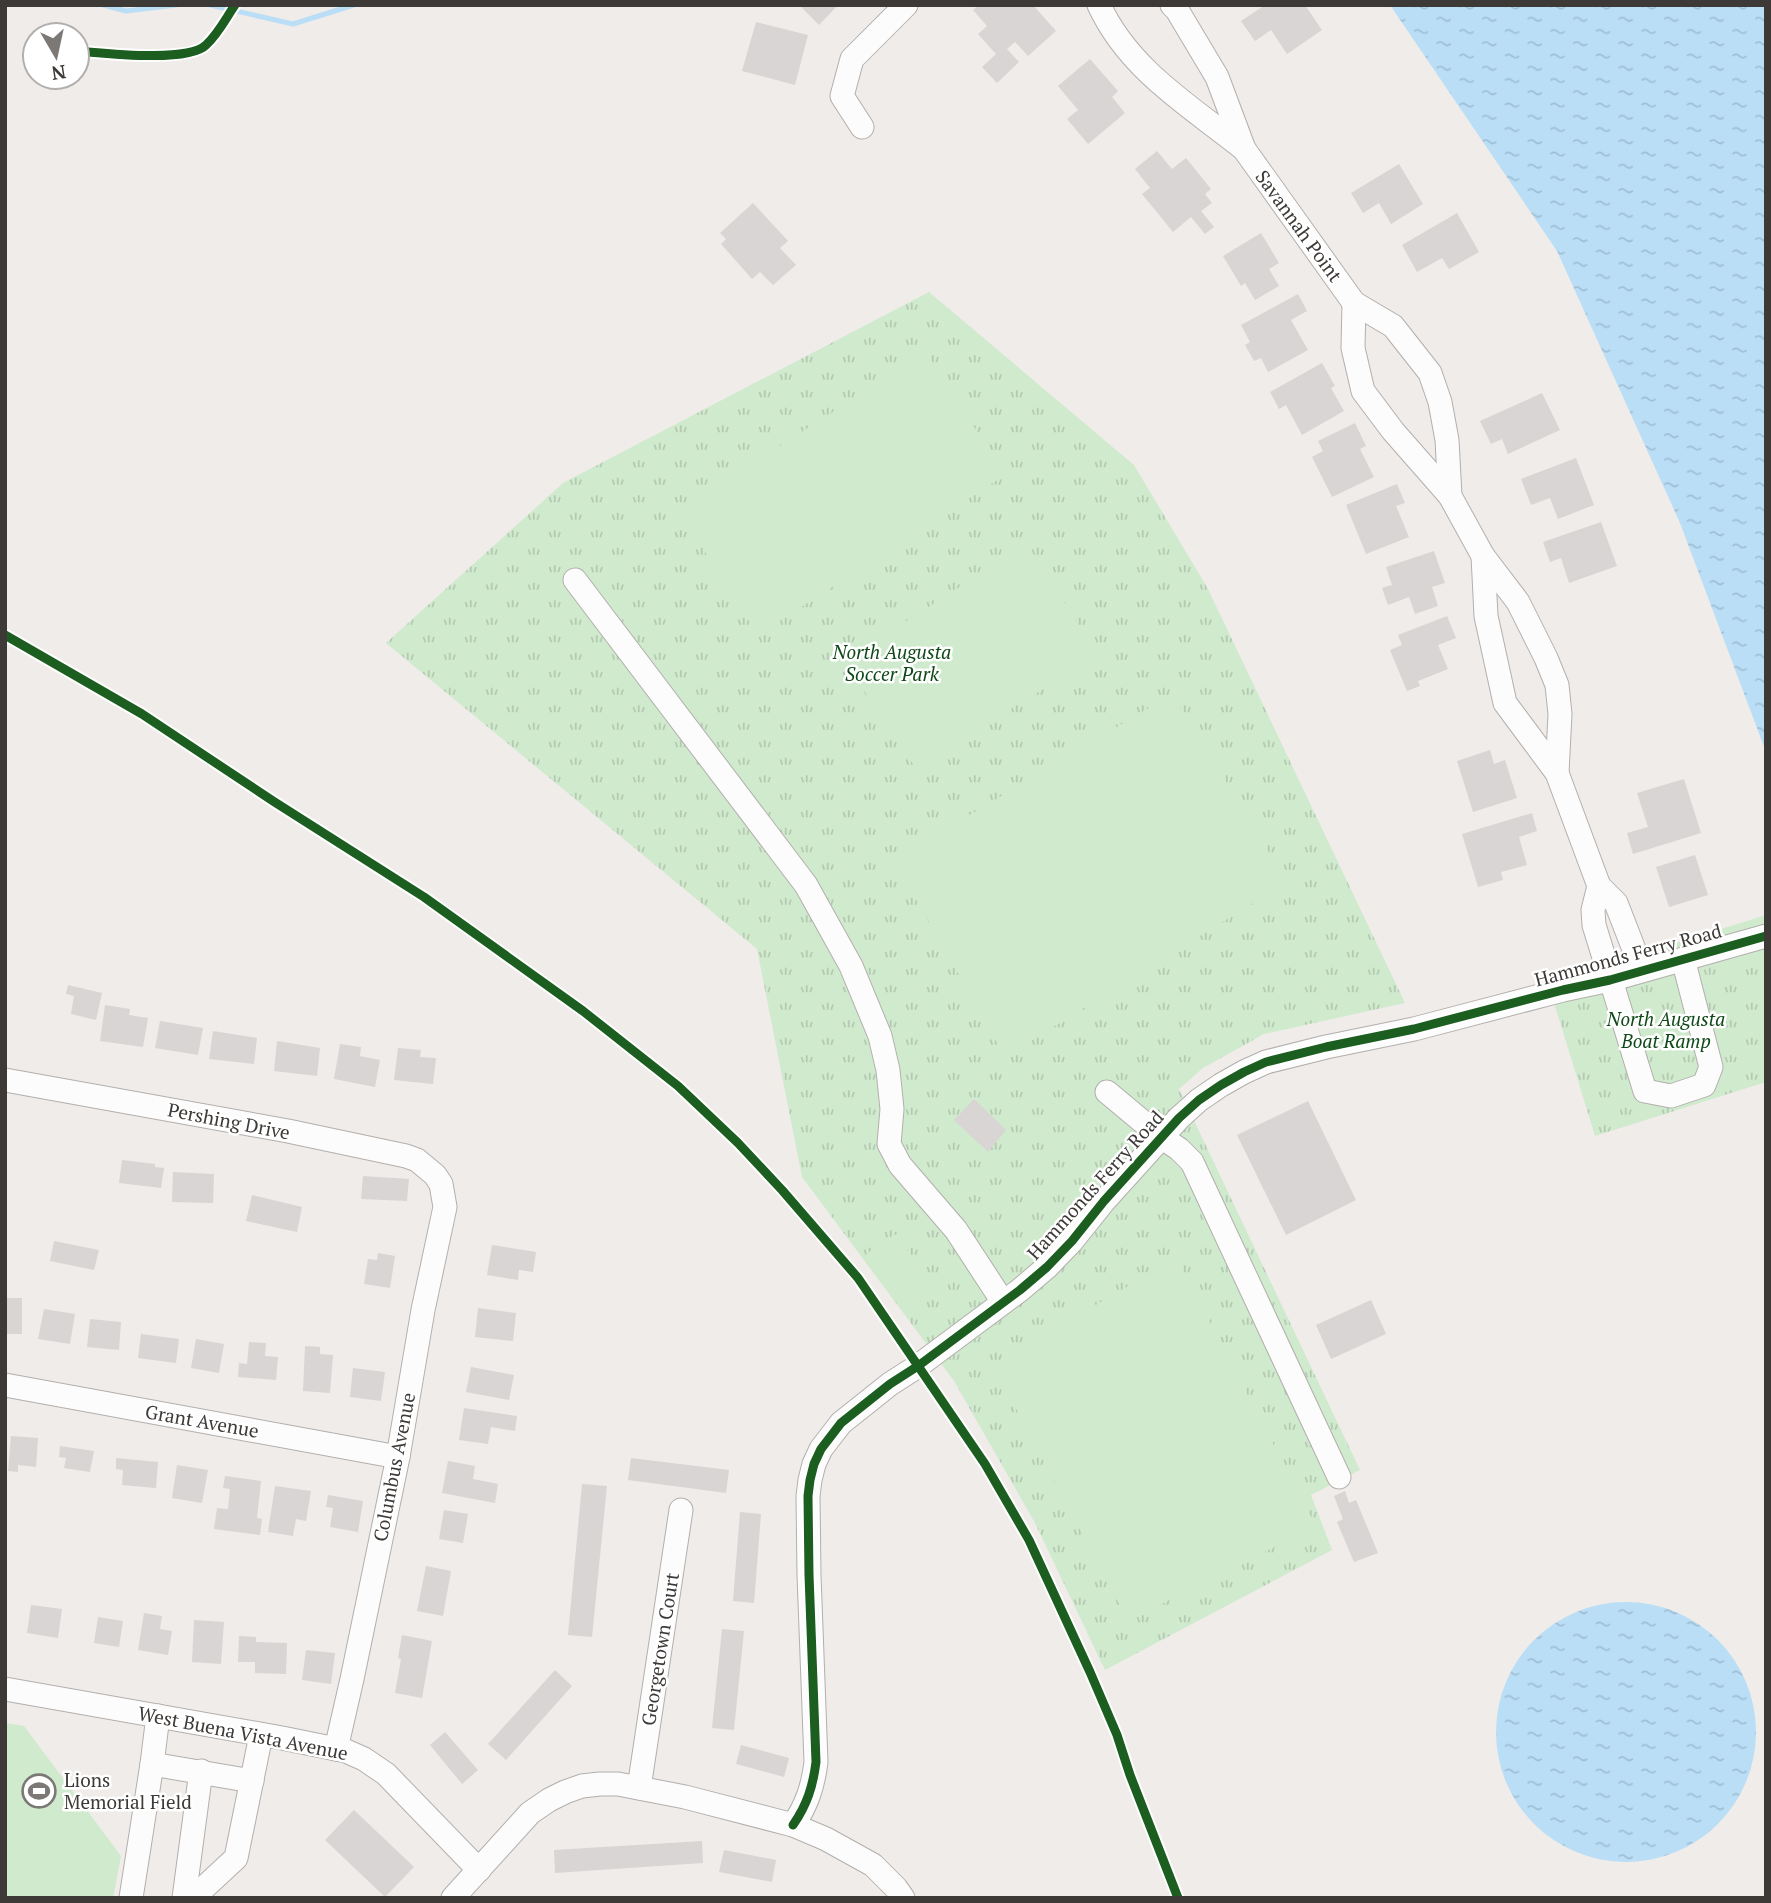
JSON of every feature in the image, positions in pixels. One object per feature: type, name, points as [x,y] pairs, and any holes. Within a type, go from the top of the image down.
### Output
[{"type":"street","points":[[862,127],[842,96],[852,59],[906,5]]},
{"type":"street","name":"Savannah Point","points":[[1099,5],[1122,44],[1160,85],[1244,149]]},
{"type":"street","name":"Savannah Point","points":[[1172,5],[1217,77],[1244,149],[1354,303],[1393,326],[1430,373],[1440,402],[1447,440],[1450,496]]},
{"type":"street","name":"Savannah Point","points":[[1354,303],[1353,348],[1363,391],[1450,496],[1483,556],[1518,602],[1546,658],[1557,685],[1560,714],[1557,773]]},
{"type":"street","name":"Savannah Point","points":[[1483,556],[1486,616],[1505,703],[1557,773],[1599,886],[1616,903],[1642,970]]},
{"type":"street","points":[[575,580],[806,885],[851,966],[880,1036],[888,1070],[892,1109],[889,1144],[900,1166],[956,1230],[1003,1302]]},
{"type":"street","name":"Savannah Point","points":[[1599,886],[1593,910],[1594,925],[1645,1091],[1671,1096],[1704,1085],[1711,1068],[1683,959]]},
{"type":"street","name":"Hammonds Ferry Road","points":[[793,1825],[810,1795],[816,1762],[808,1496],[814,1464],[821,1449],[841,1423],[1047,1266],[1179,1118],[1199,1100],[1244,1072],[1266,1062],[1414,1029],[1610,980],[1766,936]]},
{"type":"street","name":"Pershing Drive","points":[[5,1080],[406,1156],[427,1166],[441,1184]]},
{"type":"street","points":[[1107,1092],[1192,1162],[1339,1477]]},
{"type":"street","name":"Columbus Avenue","points":[[335,1749],[398,1457],[423,1310],[445,1207],[441,1184]]},
{"type":"street","name":"Grant Avenue","points":[[5,1385],[398,1457]]},
{"type":"street","name":"Georgetown Court","points":[[639,1788],[681,1510]]},
{"type":"street","name":"West Buena Vista Avenue","points":[[5,1689],[261,1734],[335,1749],[364,1759],[386,1774],[479,1870]]},
{"type":"street","points":[[131,1898],[158,1716]]},
{"type":"street","points":[[193,1898],[236,1858],[261,1734]]},
{"type":"street","points":[[152,1764],[252,1781]]},
{"type":"street","points":[[184,1898],[201,1771]]},
{"type":"street","points":[[453,1898],[530,1813],[549,1800],[582,1786],[618,1784],[685,1797],[793,1825],[826,1839],[873,1865],[903,1898]]},
{"type":"green space","name":"North Augusta Soccer Park","points":[[929,292],[1134,465],[1208,589],[1405,1003],[1264,1034],[1203,1068],[1179,1089],[1360,1470],[1311,1495],[1332,1550],[1105,1670],[1035,1523],[954,1381],[802,1177],[757,949],[386,643],[563,483]]},
{"type":"green space","points":[[926,352],[1005,475],[758,635],[679,511]]},
{"type":"green space","points":[[1027,544],[1098,656],[915,767],[844,661]]},
{"type":"green space","points":[[1172,694],[1287,882],[1005,1057],[894,860]]},
{"type":"green space","name":"North Augusta Boat Ramp","points":[[1766,915],[1766,1082],[1595,1136],[1548,983]]},
{"type":"green space","points":[[895,1234],[935,1287],[908,1308],[865,1255]]},
{"type":"green space","points":[[1176,1258],[1316,1526],[1128,1621],[993,1365]]},
{"type":"green space","name":"Lions Memorial Field","points":[[5,1723],[24,1726],[121,1856],[113,1898],[5,1898]]},
{"type":"water","points":[[1390,5],[1766,5],[1766,752],[1680,523],[1557,251]]},
{"type":"water","points":[[1613,1602],[1639,1602],[1664,1607],[1687,1617],[1709,1631],[1727,1649],[1751,1694],[1756,1732],[1751,1770],[1741,1793],[1727,1815],[1709,1833],[1664,1857],[1639,1862],[1613,1862],[1588,1857],[1565,1847],[1543,1833],[1525,1815],[1501,1770],[1496,1745],[1496,1719],[1501,1694],[1511,1671],[1525,1649],[1543,1631],[1588,1607]]},
{"type":"building","points":[[799,5],[838,5],[819,25]]},
{"type":"building","points":[[979,5],[1033,5],[1056,31],[1028,56],[1015,42],[1007,49],[1019,62],[997,83],[982,67],[996,54],[978,34],[987,26],[973,10]]},
{"type":"building","points":[[1265,5],[1305,5],[1322,30],[1287,54],[1271,30],[1255,41],[1241,21]]},
{"type":"building","points":[[756,22],[808,35],[795,85],[742,71]]},
{"type":"building","points":[[1090,59],[1118,91],[1112,97],[1125,113],[1088,144],[1067,119],[1078,110],[1058,86]]},
{"type":"building","points":[[1157,151],[1172,169],[1186,158],[1211,189],[1205,194],[1212,203],[1201,211],[1214,227],[1205,234],[1191,217],[1173,232],[1142,194],[1150,188],[1135,169]]},
{"type":"building","points":[[1399,164],[1423,204],[1391,224],[1379,203],[1363,213],[1351,193]]},
{"type":"building","points":[[753,203],[788,241],[780,248],[796,265],[773,285],[760,272],[752,279],[721,244],[726,239],[720,233]]},
{"type":"building","points":[[1457,213],[1479,252],[1449,269],[1442,258],[1417,272],[1402,245]]},
{"type":"building","points":[[1261,233],[1279,263],[1269,269],[1279,286],[1255,300],[1245,283],[1241,286],[1223,256]]},
{"type":"building","points":[[1298,294],[1307,311],[1291,320],[1308,350],[1268,372],[1261,358],[1254,361],[1245,345],[1250,342],[1241,325]]},
{"type":"building","points":[[1322,363],[1335,386],[1331,388],[1344,411],[1302,435],[1286,405],[1279,409],[1270,392]]},
{"type":"building","points":[[1542,393],[1560,430],[1508,454],[1502,439],[1491,444],[1480,421]]},
{"type":"building","points":[[1355,423],[1366,446],[1360,449],[1374,477],[1332,497],[1312,457],[1323,451],[1318,441]]},
{"type":"building","points":[[1576,458],[1594,505],[1558,519],[1550,498],[1531,505],[1521,479]]},
{"type":"building","points":[[1397,484],[1405,503],[1396,506],[1409,537],[1366,554],[1346,505]]},
{"type":"building","points":[[1601,522],[1617,566],[1569,583],[1561,558],[1550,562],[1543,542]]},
{"type":"building","points":[[1434,551],[1445,583],[1432,587],[1438,606],[1415,614],[1409,597],[1388,605],[1382,588],[1392,585],[1386,567]]},
{"type":"building","points":[[1447,616],[1456,638],[1438,645],[1448,669],[1418,681],[1420,686],[1407,691],[1390,650],[1402,645],[1398,635]]},
{"type":"building","points":[[1490,750],[1494,764],[1505,760],[1517,798],[1473,812],[1457,761]]},
{"type":"building","points":[[1684,779],[1701,833],[1633,854],[1627,833],[1648,827],[1637,793]]},
{"type":"building","points":[[1532,813],[1537,831],[1519,837],[1527,865],[1501,872],[1503,880],[1478,887],[1462,834]]},
{"type":"building","points":[[1695,855],[1708,895],[1669,907],[1656,867]]},
{"type":"building","points":[[68,985],[102,993],[96,1020],[71,1014],[74,996],[66,994]]},
{"type":"building","points":[[105,1005],[130,1009],[129,1015],[148,1018],[143,1047],[100,1041]]},
{"type":"building","points":[[160,1021],[203,1028],[198,1055],[155,1048]]},
{"type":"building","points":[[213,1031],[257,1038],[254,1064],[209,1059]]},
{"type":"building","points":[[277,1041],[320,1048],[317,1076],[274,1071]]},
{"type":"building","points":[[340,1044],[361,1047],[360,1056],[380,1060],[375,1087],[334,1079]]},
{"type":"building","points":[[398,1048],[421,1050],[420,1057],[436,1058],[433,1084],[394,1080]]},
{"type":"building","points":[[974,1099],[1006,1130],[988,1152],[954,1120]]},
{"type":"building","points":[[1308,1101],[1356,1200],[1286,1235],[1237,1135]]},
{"type":"building","points":[[122,1160],[155,1164],[155,1167],[164,1168],[161,1188],[119,1183]]},
{"type":"building","points":[[173,1172],[214,1174],[213,1203],[172,1202]]},
{"type":"building","points":[[363,1176],[409,1179],[407,1201],[361,1199]]},
{"type":"building","points":[[252,1195],[302,1207],[297,1232],[246,1221]]},
{"type":"building","points":[[54,1241],[99,1250],[94,1270],[50,1261]]},
{"type":"building","points":[[492,1245],[536,1252],[533,1272],[519,1270],[518,1280],[487,1275]]},
{"type":"building","points":[[378,1253],[395,1256],[390,1288],[364,1284],[368,1259],[377,1260]]},
{"type":"building","points":[[5,1298],[22,1298],[22,1334],[5,1334]]},
{"type":"building","points":[[1371,1300],[1386,1334],[1331,1359],[1316,1325]]},
{"type":"building","points":[[478,1308],[516,1313],[513,1341],[475,1337]]},
{"type":"building","points":[[44,1309],[75,1314],[70,1344],[38,1339]]},
{"type":"building","points":[[90,1319],[121,1322],[119,1350],[87,1347]]},
{"type":"building","points":[[141,1334],[179,1339],[176,1363],[138,1358]]},
{"type":"building","points":[[196,1339],[224,1344],[219,1373],[191,1368]]},
{"type":"building","points":[[249,1342],[266,1343],[265,1356],[278,1357],[276,1380],[238,1377],[239,1363],[247,1364]]},
{"type":"building","points":[[305,1346],[320,1347],[320,1354],[333,1355],[330,1393],[303,1391]]},
{"type":"building","points":[[471,1367],[514,1375],[509,1400],[466,1392]]},
{"type":"building","points":[[353,1368],[385,1372],[381,1401],[350,1397]]},
{"type":"building","points":[[464,1408],[517,1416],[515,1431],[491,1427],[488,1444],[459,1440]]},
{"type":"building","points":[[11,1436],[38,1438],[36,1467],[18,1465],[18,1472],[8,1471]]},
{"type":"building","points":[[60,1446],[94,1451],[90,1472],[64,1468],[66,1458],[59,1457]]},
{"type":"building","points":[[116,1458],[158,1462],[156,1488],[122,1485],[123,1470],[116,1469]]},
{"type":"building","points":[[631,1458],[729,1470],[726,1493],[628,1480]]},
{"type":"building","points":[[448,1461],[475,1466],[473,1479],[498,1484],[495,1503],[442,1493]]},
{"type":"building","points":[[177,1465],[208,1470],[202,1503],[172,1498]]},
{"type":"building","points":[[225,1476],[261,1481],[257,1518],[262,1519],[260,1535],[214,1529],[217,1508],[228,1509],[230,1489],[223,1488]]},
{"type":"building","points":[[582,1484],[607,1486],[592,1637],[568,1635]]},
{"type":"building","points":[[275,1486],[311,1491],[306,1521],[296,1519],[293,1536],[268,1532]]},
{"type":"building","points":[[1345,1491],[1349,1503],[1356,1500],[1378,1553],[1354,1562],[1337,1522],[1343,1519],[1334,1496]]},
{"type":"building","points":[[328,1495],[363,1501],[358,1532],[330,1527],[333,1508],[326,1507]]},
{"type":"building","points":[[444,1510],[468,1514],[463,1543],[439,1539]]},
{"type":"building","points":[[740,1512],[761,1514],[754,1603],[733,1601]]},
{"type":"building","points":[[426,1566],[451,1571],[443,1616],[417,1611]]},
{"type":"building","points":[[31,1605],[62,1609],[58,1638],[27,1633]]},
{"type":"building","points":[[144,1613],[162,1616],[160,1629],[172,1631],[168,1655],[138,1650]]},
{"type":"building","points":[[98,1617],[123,1621],[119,1647],[94,1643]]},
{"type":"building","points":[[194,1620],[224,1622],[221,1664],[192,1662]]},
{"type":"building","points":[[722,1629],[744,1631],[734,1730],[712,1728]]},
{"type":"building","points":[[402,1635],[432,1641],[422,1698],[395,1693]]},
{"type":"building","points":[[239,1636],[256,1637],[256,1642],[287,1643],[286,1674],[255,1673],[255,1662],[238,1662]]},
{"type":"building","points":[[306,1650],[335,1653],[331,1684],[302,1680]]},
{"type":"building","points":[[555,1670],[572,1686],[506,1760],[488,1744]]},
{"type":"building","points":[[445,1732],[478,1770],[462,1784],[430,1745]]},
{"type":"building","points":[[741,1745],[789,1758],[784,1777],[736,1764]]},
{"type":"building","points":[[354,1810],[414,1867],[385,1897],[325,1840]]},
{"type":"building","points":[[702,1841],[703,1863],[555,1873],[554,1850]]},
{"type":"building","points":[[724,1850],[776,1860],[772,1882],[719,1872]]},
{"type":"waterway","points":[[103,5],[126,11],[176,5]]},
{"type":"waterway","points":[[210,5],[293,24],[354,5]]},
{"type":"cycle path","points":[[91,52],[144,56],[196,51],[210,41],[235,5]]},
{"type":"cycle path","points":[[5,635],[142,714],[424,897],[583,1011],[678,1086],[738,1143],[782,1190],[858,1278],[985,1464],[1029,1540],[1117,1735],[1178,1898]]},
{"type":"cycle path","points":[[793,1825],[809,1795],[816,1762],[808,1496],[814,1464],[821,1449],[841,1423],[1047,1267],[1179,1118],[1199,1100],[1244,1072],[1266,1062],[1414,1029],[1610,980],[1766,936]]},
{"type":"place","name":"Lions Memorial Field","points":[[39,1791]]}]
